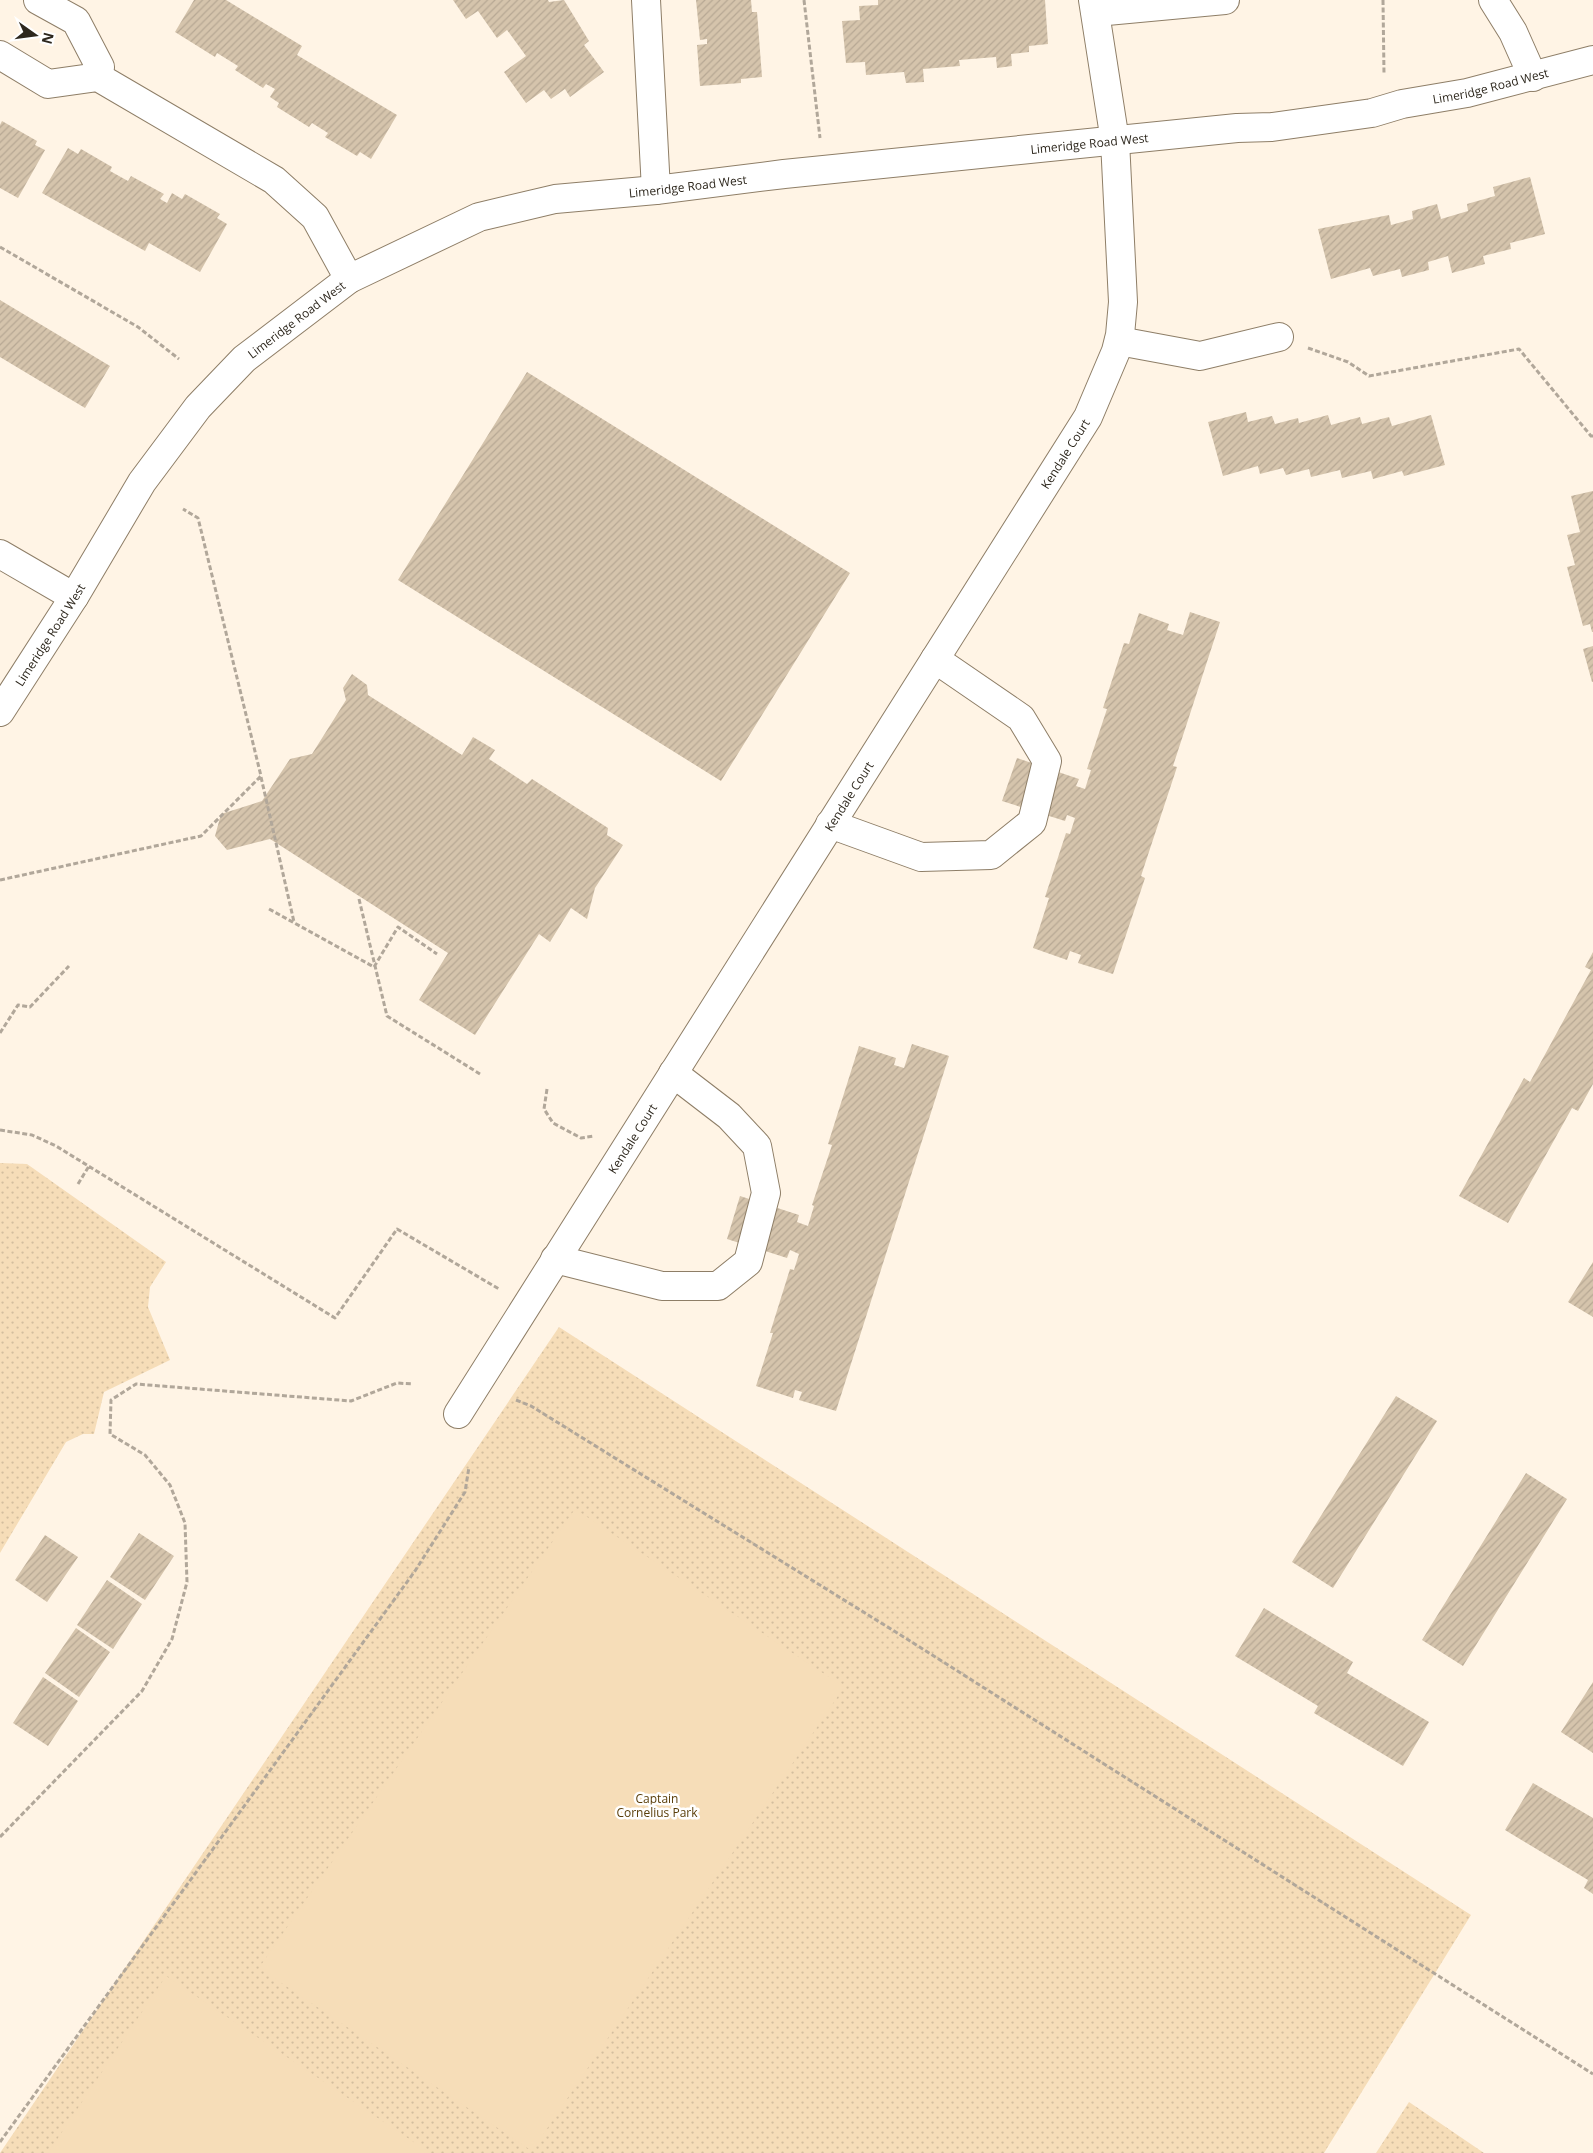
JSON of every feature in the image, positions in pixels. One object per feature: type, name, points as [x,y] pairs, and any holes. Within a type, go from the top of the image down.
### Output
[{"type":"street","points":[[38,0],[76,21],[100,66],[98,77]]},
{"type":"street","points":[[646,0],[656,190]]},
{"type":"street","points":[[1094,6],[1225,0]]},
{"type":"street","points":[[1493,0],[1513,32],[1533,76]]},
{"type":"street","name":"Kendale Court","points":[[458,1414],[1088,417],[1116,352],[1124,302],[1115,142],[1094,6]]},
{"type":"street","points":[[0,55],[48,84],[98,77],[274,180],[315,217],[350,279]]},
{"type":"street","name":"Limeridge Road West","points":[[0,712],[74,597],[142,482],[198,407],[244,359],[350,279],[479,217],[555,199],[656,190],[823,170],[1272,127],[1372,113],[1402,104],[1467,93],[1593,60]]},
{"type":"street","points":[[1119,341],[1200,356],[1279,338]]},
{"type":"street","points":[[0,554],[74,597]]},
{"type":"street","points":[[830,824],[921,857],[991,855],[1032,822],[1047,761],[1021,718],[935,659]]},
{"type":"street","points":[[555,1259],[662,1286],[718,1286],[748,1262],[766,1193],[757,1146],[729,1116],[673,1073]]},
{"type":"path","points":[[804,0],[823,170]]},
{"type":"path","points":[[1383,0],[1385,109]]},
{"type":"path","points":[[0,247],[138,327],[179,359]]},
{"type":"path","points":[[1279,338],[1348,362],[1369,376],[1519,349],[1593,436]]},
{"type":"path","points":[[183,509],[198,518],[261,776],[294,922]]},
{"type":"path","points":[[0,880],[201,836],[261,776]]},
{"type":"path","points":[[360,899],[374,967],[387,1016],[480,1074]]},
{"type":"path","points":[[270,909],[374,967]]},
{"type":"path","points":[[374,967],[398,927],[437,954]]},
{"type":"path","points":[[0,1033],[18,1005],[30,1007],[69,966]]},
{"type":"path","points":[[547,1089],[544,1109],[553,1123],[581,1138],[596,1135]]},
{"type":"path","points":[[0,1130],[32,1135],[56,1146],[335,1318],[397,1229],[504,1292]]},
{"type":"path","points":[[78,1184],[90,1166]]},
{"type":"path","points":[[0,1836],[142,1691],[172,1640],[187,1582],[185,1522],[170,1485],[145,1455],[110,1434],[111,1400],[136,1384],[351,1401],[397,1383],[413,1384]]},
{"type":"path","points":[[516,1400],[539,1412],[907,1639],[1593,2074]]},
{"type":"path","points":[[0,2142],[415,1571],[465,1492],[470,1467]]},
{"type":"green space","points":[[0,1163],[27,1164],[166,1262],[150,1287],[148,1307],[170,1360],[104,1392],[94,1434],[83,1434],[66,1442],[0,1553]]},
{"type":"green space","name":"Captain Cornelius Park","points":[[559,1327],[1471,1915],[1324,2153],[0,2153]]},
{"type":"green space","points":[[575,1509],[844,1687],[532,2151],[259,1968]]},
{"type":"green space","points":[[166,1976],[430,2153],[48,2153]]},
{"type":"green space","points":[[1409,2102],[1484,2153],[1376,2153]]},
{"type":"building","points":[[194,0],[226,0],[302,46],[297,55],[397,115],[371,159],[360,152],[357,156],[325,137],[328,133],[312,123],[309,127],[277,107],[279,103],[270,97],[275,89],[266,84],[263,88],[235,70],[238,66],[217,53],[215,57],[175,32]]},
{"type":"building","points":[[453,0],[548,0],[549,2],[564,0],[589,41],[584,45],[604,72],[570,97],[565,89],[551,99],[544,90],[526,103],[504,72],[526,56],[507,30],[497,38],[478,11],[466,19]]},
{"type":"building","points":[[696,0],[751,0],[752,12],[757,12],[762,77],[741,79],[741,83],[700,86],[697,45],[707,44],[707,39],[700,40]]},
{"type":"building","points":[[878,0],[1045,0],[1048,44],[1029,46],[1029,52],[1011,54],[1012,66],[997,68],[996,57],[959,60],[960,66],[923,69],[924,82],[906,83],[904,72],[866,75],[865,62],[846,63],[842,21],[860,20],[859,6],[878,5]]},
{"type":"building","points":[[2,121],[37,141],[35,145],[45,150],[18,198],[0,188],[0,125]]},
{"type":"building","points":[[68,148],[78,154],[81,149],[112,167],[110,171],[128,181],[131,176],[164,194],[160,199],[167,203],[172,193],[182,199],[185,194],[220,214],[217,218],[227,224],[200,272],[149,243],[145,251],[42,193]]},
{"type":"building","points":[[1530,177],[1545,234],[1510,243],[1511,249],[1483,256],[1485,264],[1452,273],[1448,256],[1428,262],[1429,270],[1402,277],[1400,269],[1373,276],[1370,268],[1331,279],[1318,229],[1389,215],[1391,225],[1413,219],[1412,211],[1437,204],[1441,219],[1468,211],[1467,204],[1495,196],[1493,187]]},
{"type":"building","points":[[0,300],[110,366],[85,408],[0,357]]},
{"type":"building","points":[[527,372],[850,573],[721,781],[398,580]]},
{"type":"building","points":[[1246,412],[1248,422],[1272,416],[1275,424],[1298,418],[1299,423],[1328,415],[1331,425],[1360,417],[1362,424],[1389,417],[1392,426],[1431,415],[1445,465],[1404,476],[1402,471],[1373,479],[1371,471],[1342,478],[1340,470],[1311,477],[1309,469],[1286,475],[1283,468],[1260,474],[1258,466],[1223,476],[1208,422]]},
{"type":"building","points":[[1593,491],[1592,632],[1590,624],[1583,626],[1567,567],[1575,565],[1567,535],[1580,532],[1571,496]]},
{"type":"building","points":[[1190,612],[1220,622],[1173,766],[1177,767],[1141,876],[1145,878],[1113,974],[1078,963],[1081,955],[1070,951],[1067,960],[1033,948],[1049,898],[1045,897],[1066,833],[1070,834],[1075,818],[1067,815],[1065,821],[1002,801],[1017,758],[1079,779],[1076,786],[1085,789],[1091,770],[1087,769],[1107,709],[1103,708],[1124,643],[1129,644],[1139,613],[1169,624],[1167,630],[1183,635]]},
{"type":"building","points":[[1593,646],[1593,682],[1592,682],[1583,649]]},
{"type":"building","points":[[352,674],[367,685],[368,695],[462,755],[473,737],[495,750],[489,759],[527,784],[532,779],[608,828],[607,835],[623,845],[595,888],[587,919],[571,908],[550,942],[539,934],[475,1035],[419,1000],[448,953],[270,839],[227,850],[215,836],[221,814],[262,801],[290,759],[312,754],[346,700],[343,688]]},
{"type":"building","points":[[1593,952],[1593,1084],[1578,1111],[1572,1108],[1508,1223],[1459,1196],[1524,1078],[1530,1082],[1591,970],[1585,967]]},
{"type":"building","points":[[912,1044],[949,1056],[836,1411],[799,1400],[802,1392],[795,1390],[793,1398],[756,1386],[773,1333],[770,1333],[790,1269],[794,1270],[799,1254],[790,1250],[787,1258],[727,1239],[740,1196],[799,1215],[797,1222],[808,1226],[814,1206],[812,1205],[832,1145],[828,1144],[859,1046],[896,1058],[894,1065],[904,1068]]},
{"type":"building","points":[[1593,1262],[1593,1317],[1568,1302]]},
{"type":"building","points":[[1396,1396],[1437,1421],[1333,1588],[1292,1562]]},
{"type":"building","points":[[1526,1473],[1567,1499],[1463,1666],[1422,1640]]},
{"type":"building","points":[[139,1533],[174,1556],[145,1600],[110,1577]]},
{"type":"building","points":[[45,1535],[78,1557],[47,1602],[15,1580]]},
{"type":"building","points":[[107,1580],[142,1604],[113,1649],[77,1625]]},
{"type":"building","points":[[1264,1608],[1353,1662],[1347,1673],[1429,1722],[1403,1766],[1314,1713],[1318,1706],[1235,1656]]},
{"type":"building","points":[[76,1628],[110,1652],[79,1697],[45,1673]]},
{"type":"building","points":[[43,1677],[78,1701],[48,1746],[13,1723]]},
{"type":"building","points":[[1593,1682],[1593,1753],[1561,1732]]},
{"type":"building","points":[[1533,1783],[1593,1818],[1593,1894],[1584,1888],[1588,1880],[1505,1830]]}]
